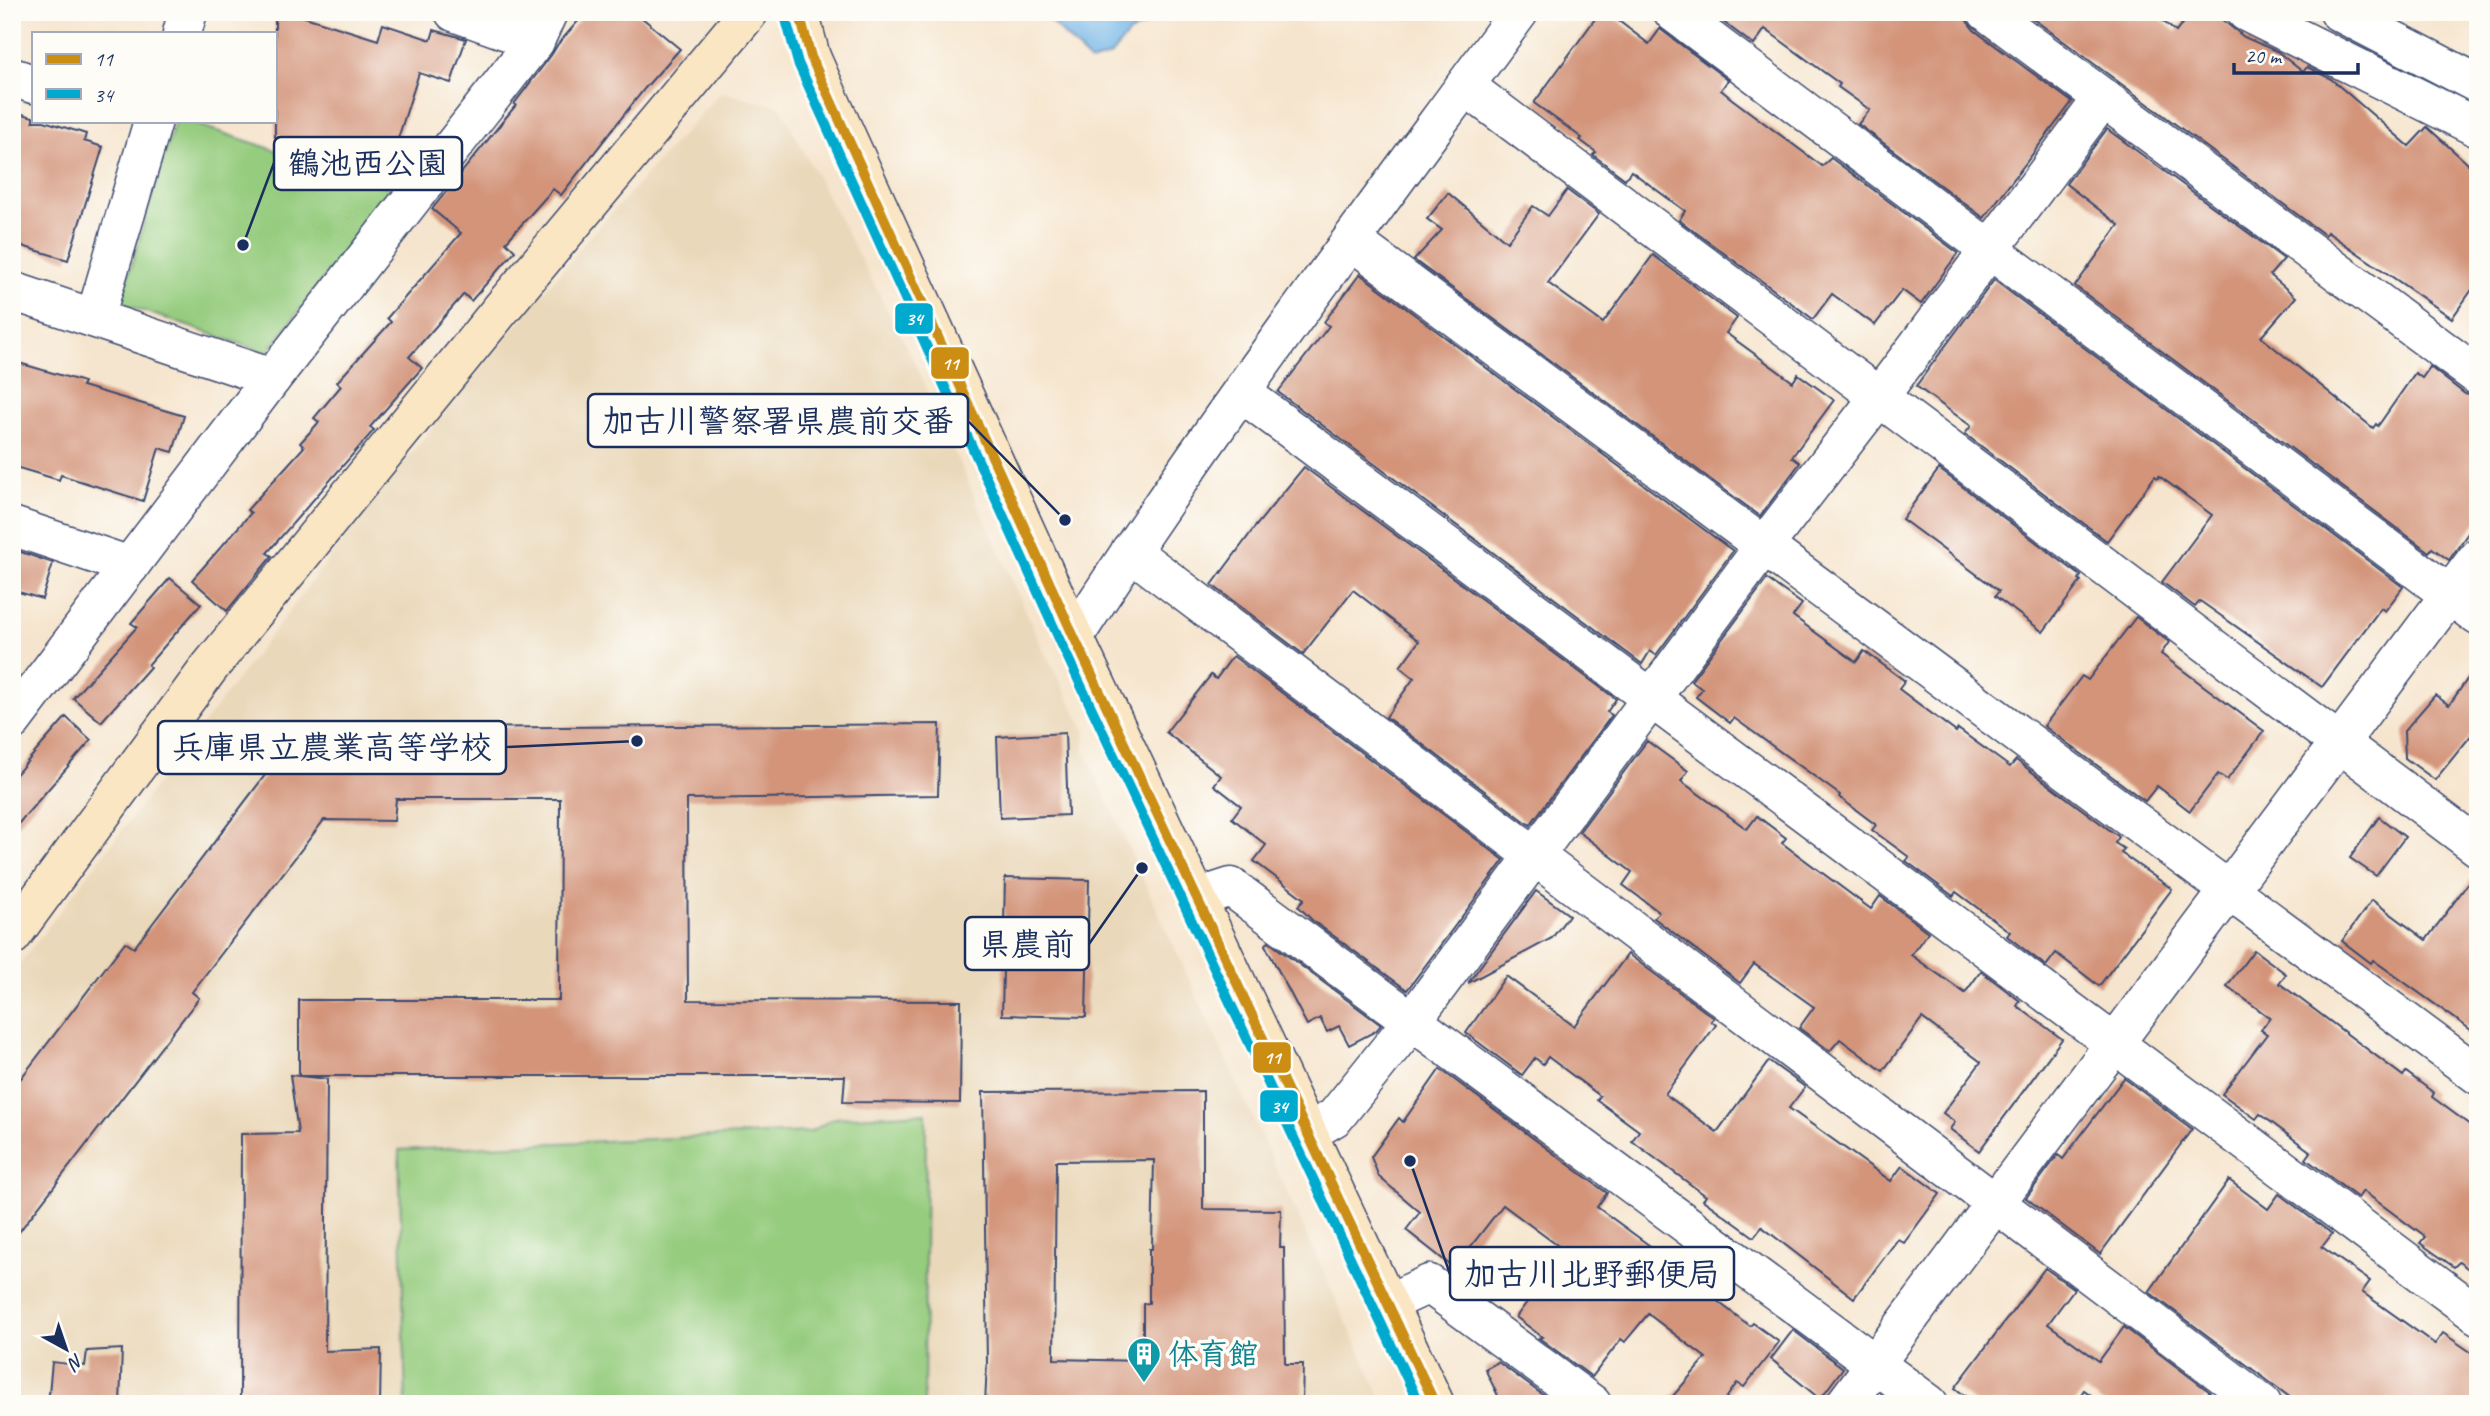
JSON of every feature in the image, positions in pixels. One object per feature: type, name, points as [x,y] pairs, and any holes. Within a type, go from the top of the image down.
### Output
[{"type":"main road","points":[[12,936],[209,668],[749,12]]},
{"type":"main road","points":[[799,12],[811,57],[1074,636],[1435,1404]]},
{"type":"street","points":[[182,32],[188,12]]},
{"type":"street","points":[[12,721],[541,27],[454,12]]},
{"type":"street","points":[[1074,636],[1130,551],[1242,393],[1519,12]]},
{"type":"street","points":[[1673,12],[2464,605]]},
{"type":"street","points":[[1987,12],[2478,376]]},
{"type":"street","points":[[2246,12],[2478,128]]},
{"type":"street","points":[[2339,12],[2478,84]]},
{"type":"street","points":[[12,77],[32,84]]},
{"type":"street","points":[[1465,86],[2478,847]]},
{"type":"street","points":[[1306,1134],[1335,1117],[1412,1021],[1764,546],[1880,397],[2103,98]]},
{"type":"street","points":[[95,318],[149,122]]},
{"type":"street","points":[[1352,241],[2478,1075]]},
{"type":"street","points":[[12,290],[272,377]]},
{"type":"street","points":[[1242,393],[2478,1315]]},
{"type":"street","points":[[12,526],[130,566]]},
{"type":"street","points":[[1130,551],[2262,1404]]},
{"type":"street","points":[[1845,1404],[2339,741],[2464,605],[2478,557]]},
{"type":"street","points":[[1197,898],[1231,887],[1929,1404]]},
{"type":"street","points":[[1388,1303],[1429,1284],[1592,1404]]},
{"type":"shaded area","points":[[721,92],[780,106],[911,355],[1042,647],[1086,732],[1084,750],[1384,1404],[12,1404],[12,974],[387,483],[586,241]]},
{"type":"green space","points":[[175,122],[189,122],[391,188],[267,353],[120,303]]},
{"type":"green space","points":[[926,1113],[924,1404],[406,1404],[399,1150],[810,1132],[834,1118]]},
{"type":"water","points":[[1041,12],[1084,12],[1100,18],[1108,12],[1159,12],[1157,19],[1129,33],[1110,56],[1091,62]]},
{"type":"building","points":[[275,12],[289,12],[378,40],[383,24],[431,40],[434,30],[466,39],[451,83],[419,73],[387,173],[275,137]]},
{"type":"building","points":[[586,12],[635,12],[680,49],[645,88],[561,195],[553,189],[506,242],[515,251],[471,301],[464,294],[409,357],[422,368],[370,427],[374,430],[267,553],[272,556],[227,611],[192,580],[251,513],[247,510],[304,447],[300,443],[319,422],[314,418],[341,386],[337,382],[391,322],[387,318],[461,233],[432,209],[516,105],[514,104],[558,44]]},
{"type":"building","points":[[1600,12],[1607,12],[1649,44],[1660,29],[1728,80],[1721,90],[1732,99],[1822,166],[1831,158],[1958,253],[1921,304],[1902,290],[1875,325],[1832,294],[1813,319],[1679,220],[1685,211],[1631,171],[1625,179],[1593,155],[1596,152],[1580,140],[1582,138],[1534,103]]},
{"type":"building","points":[[1710,12],[1966,12],[1967,21],[1974,30],[2072,102],[1984,218],[1858,124],[1870,110],[1838,87],[1840,84],[1765,29],[1754,45]]},
{"type":"building","points":[[2024,12],[2152,12],[2176,32],[2191,12],[2212,12],[2244,37],[2278,52],[2303,72],[2307,67],[2331,79],[2409,146],[2427,127],[2478,173],[2478,281],[2452,318],[2327,232],[2325,235]]},
{"type":"building","points":[[12,111],[32,117],[32,122],[47,122],[86,134],[84,141],[103,147],[68,260],[12,243]]},
{"type":"building","points":[[2107,129],[2284,259],[2270,275],[2296,297],[2261,337],[2373,428],[2376,424],[2378,426],[2415,373],[2422,378],[2430,367],[2465,394],[2478,397],[2478,519],[2449,560],[2432,548],[2429,552],[2075,286],[2119,225],[2066,184]]},
{"type":"building","points":[[1567,190],[1599,214],[1548,283],[1603,323],[1653,255],[1737,318],[1726,333],[1793,382],[1798,374],[1834,400],[1792,457],[1800,463],[1760,516],[1414,260],[1442,230],[1427,219],[1448,193],[1507,242],[1533,206],[1548,216]]},
{"type":"building","points":[[1360,274],[1733,551],[1656,655],[1650,651],[1642,664],[1278,392],[1329,326],[1324,322]]},
{"type":"building","points":[[1994,280],[2403,587],[2385,611],[2381,608],[2322,687],[2200,601],[2195,607],[2162,582],[2212,515],[2159,476],[2155,476],[2107,541],[1965,434],[1971,426],[1916,386]]},
{"type":"building","points":[[12,361],[84,382],[82,386],[184,416],[173,452],[159,448],[143,501],[61,475],[59,480],[12,466]]},
{"type":"building","points":[[1304,467],[1616,699],[1607,712],[1612,715],[1530,825],[1386,717],[1414,678],[1400,667],[1419,641],[1353,590],[1303,654],[1212,585]]},
{"type":"building","points":[[1939,469],[2081,576],[2081,581],[2043,632],[1995,596],[1999,591],[1902,519]]},
{"type":"building","points":[[12,549],[53,563],[42,599],[12,590]]},
{"type":"building","points":[[170,578],[201,604],[101,722],[73,698],[137,627],[131,623]]},
{"type":"building","points":[[1767,579],[1802,604],[1793,616],[1856,662],[1864,651],[1905,681],[1899,689],[1956,732],[1958,729],[2010,767],[2016,760],[2119,837],[2115,843],[2124,849],[2121,853],[2172,889],[2099,986],[2056,953],[2046,966],[2007,936],[2010,932],[1956,892],[1953,896],[1906,861],[1909,857],[1872,830],[1876,825],[1839,797],[1840,795],[1734,718],[1730,723],[1696,697],[1702,689],[1691,681]]},
{"type":"building","points":[[2136,617],[2169,642],[2161,654],[2264,731],[2227,780],[2218,774],[2190,811],[2157,786],[2145,801],[2044,726],[2082,676],[2088,680]]},
{"type":"building","points":[[1233,656],[1504,860],[1407,990],[1312,920],[1298,906],[1304,899],[1254,861],[1266,845],[1232,818],[1241,806],[1214,785],[1221,776],[1166,732],[1211,675],[1216,679]]},
{"type":"building","points":[[2478,664],[2478,727],[2435,780],[2405,758],[2404,731],[2435,695],[2449,705]]},
{"type":"building","points":[[66,717],[91,740],[12,831],[12,779]]},
{"type":"building","points":[[940,724],[938,795],[687,799],[688,1000],[961,1001],[960,1103],[843,1102],[845,1076],[299,1076],[299,1000],[559,1000],[560,799],[396,799],[394,821],[324,820],[192,992],[199,998],[12,1241],[12,1090],[125,942],[134,948],[300,729]]},
{"type":"building","points":[[1065,733],[1068,815],[1000,818],[997,737]]},
{"type":"building","points":[[1647,741],[1688,771],[1681,781],[1747,829],[1757,816],[1786,838],[1782,843],[1871,909],[1880,896],[1928,932],[1911,955],[1965,993],[1981,971],[2020,1001],[2017,1006],[2062,1039],[1979,1151],[1950,1129],[1955,1122],[1943,1113],[1981,1062],[1922,1018],[1883,1071],[1840,1039],[1830,1051],[1799,1028],[1814,1007],[1754,964],[1740,983],[1654,918],[1659,912],[1623,885],[1632,872],[1579,832]]},
{"type":"building","points":[[2379,817],[2405,837],[2376,876],[2350,858]]},
{"type":"building","points":[[2478,870],[2478,1035],[2342,941],[2372,900],[2426,940]]},
{"type":"building","points":[[1005,878],[1089,880],[1086,1017],[1002,1015]]},
{"type":"building","points":[[1536,891],[1569,915],[1552,938],[1468,983]]},
{"type":"building","points":[[1269,942],[1381,1025],[1376,1031],[1349,1045],[1339,1026],[1327,1032],[1320,1018],[1307,1025],[1265,945]]},
{"type":"building","points":[[2254,950],[2286,974],[2279,983],[2403,1076],[2406,1072],[2434,1093],[2432,1097],[2478,1131],[2478,1276],[2459,1262],[2454,1267],[2420,1243],[2425,1237],[2363,1191],[2358,1198],[2306,1159],[2311,1152],[2260,1114],[2256,1119],[2222,1094],[2267,1034],[2261,1030],[2270,1018],[2227,986]]},
{"type":"building","points":[[1628,954],[1714,1018],[1711,1021],[1716,1025],[1665,1094],[1717,1132],[1769,1061],[1805,1087],[1789,1108],[1891,1181],[1902,1166],[1940,1194],[1904,1243],[1898,1239],[1854,1298],[1762,1227],[1754,1237],[1703,1200],[1706,1196],[1632,1141],[1639,1131],[1597,1100],[1600,1096],[1548,1057],[1543,1064],[1535,1058],[1522,1075],[1466,1033],[1506,976],[1574,1026]]},
{"type":"building","points":[[1440,1069],[1607,1193],[1597,1207],[1687,1273],[1684,1276],[1750,1326],[1753,1323],[1779,1342],[1744,1387],[1737,1383],[1722,1404],[1666,1404],[1706,1358],[1648,1314],[1625,1342],[1621,1339],[1592,1377],[1539,1338],[1542,1337],[1516,1317],[1565,1251],[1503,1205],[1454,1268],[1406,1230],[1420,1212],[1379,1177],[1371,1157],[1399,1118],[1403,1122]]},
{"type":"building","points":[[290,1075],[327,1079],[325,1351],[381,1349],[380,1404],[240,1404],[241,1134],[298,1133]]},
{"type":"building","points":[[2124,1078],[2192,1129],[2100,1254],[2026,1198],[2058,1155],[2063,1159]]},
{"type":"building","points":[[1203,1091],[1203,1209],[1281,1210],[1285,1364],[1303,1364],[1302,1404],[985,1404],[987,1363],[983,1092]],"holes":[[[1154,1160],[1152,1249],[1149,1249],[1149,1303],[1143,1304],[1143,1361],[1054,1359],[1056,1161]]]},
{"type":"building","points":[[2229,1180],[2268,1209],[2279,1194],[2332,1234],[2322,1247],[2370,1281],[2362,1292],[2435,1344],[2443,1333],[2478,1357],[2478,1404],[2299,1404],[2149,1292]]},
{"type":"building","points":[[2045,1268],[2074,1289],[2048,1324],[2099,1361],[2124,1327],[2210,1392],[2201,1404],[2103,1404],[2084,1390],[2074,1404],[1976,1404],[1955,1388]]},
{"type":"building","points":[[1793,1330],[1843,1368],[1820,1399],[1771,1359]]},
{"type":"building","points":[[122,1349],[120,1404],[48,1404],[52,1362],[85,1366],[87,1351]]},
{"type":"building","points":[[1498,1362],[1555,1404],[1502,1404],[1485,1369]]},
{"type":"transit line","name":"11","points":[[799,12],[811,57],[1074,637],[1435,1404]]},
{"type":"transit line","name":"34","points":[[785,16],[798,63],[1061,643],[1419,1404]]},
{"type":"place","name":"鶴池西公園","points":[[243,245]]},
{"type":"place","name":"加古川警察署県農前交番","points":[[1065,520]]},
{"type":"place","name":"兵庫県立農業高等学校","points":[[637,741]]},
{"type":"place","name":"県農前","points":[[1142,868]]},
{"type":"place","name":"加古川北野郵便局","points":[[1410,1161]]},
{"type":"place","name":"体育館","points":[[1144,1384]]}]
